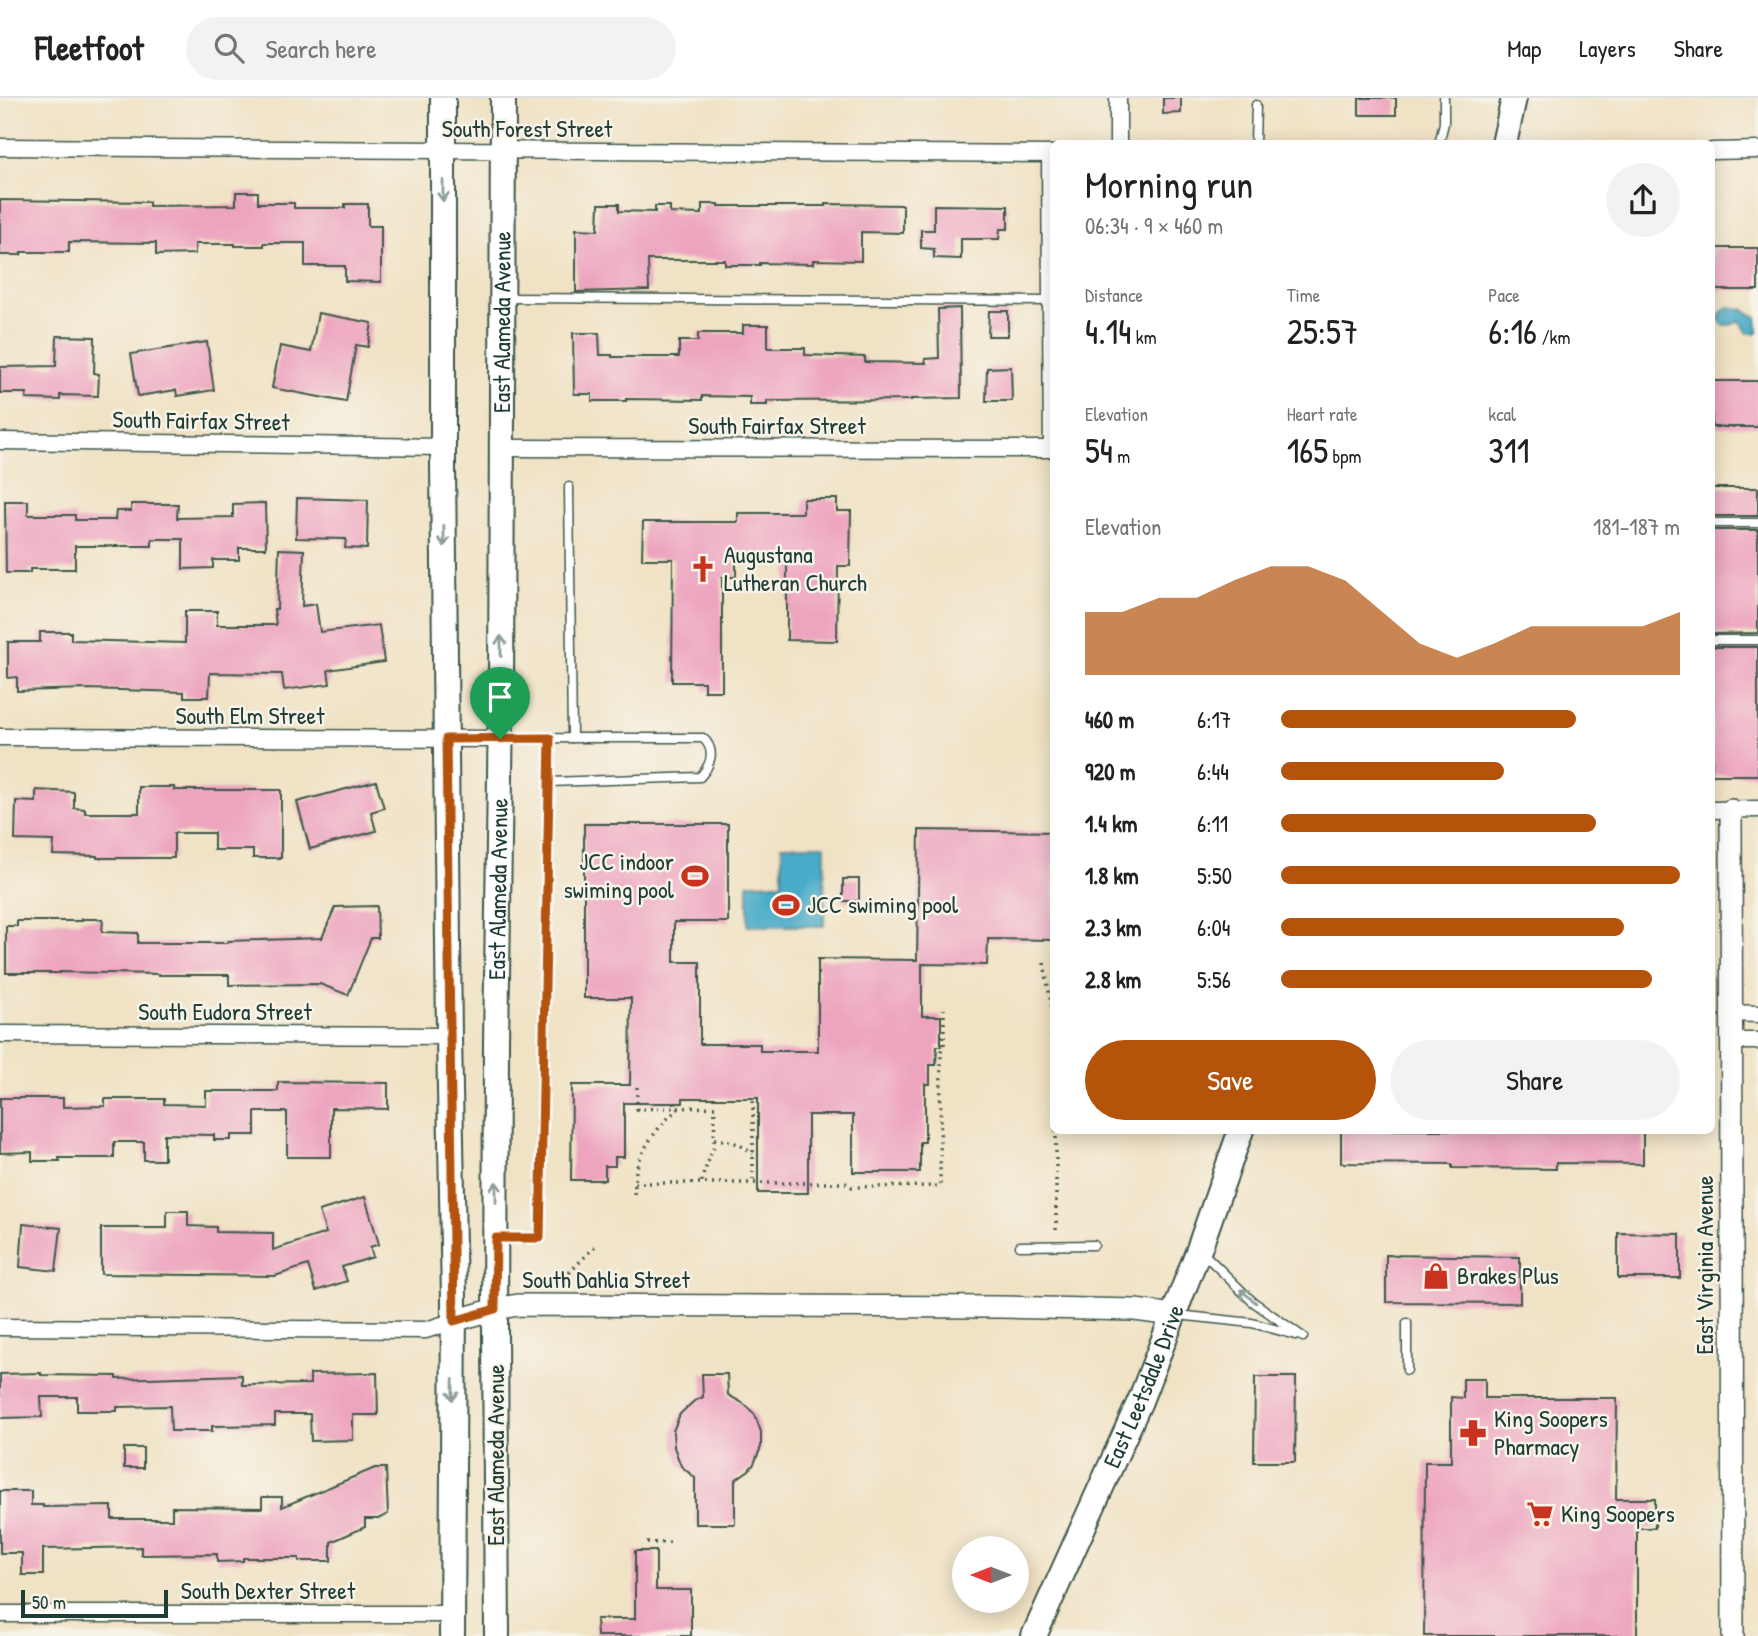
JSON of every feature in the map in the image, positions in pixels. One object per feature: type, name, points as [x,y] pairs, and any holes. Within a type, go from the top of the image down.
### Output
[{"type":"main road","name":"East Alameda Avenue","points":[[443,98],[443,447],[454,1321],[452,1625]]},
{"type":"main road","name":"East Alameda Avenue","points":[[497,1636],[496,1043],[503,98]]},
{"type":"main road","points":[[1505,140],[1514,98]]},
{"type":"main road","name":"East Leetsdale Drive","points":[[1034,1636],[1140,1401],[1199,1249],[1240,1134]]},
{"type":"street","points":[[1118,98],[1118,140]]},
{"type":"street","name":"South Forest Street","points":[[0,148],[1050,154]]},
{"type":"street","points":[[1715,151],[1758,150]]},
{"type":"street","name":"South Fairfax Street","points":[[0,441],[443,447]]},
{"type":"street","name":"South Fairfax Street","points":[[502,448],[1050,449]]},
{"type":"street","name":"South Elm Street","points":[[0,737],[500,739]]},
{"type":"street","points":[[1721,810],[1758,809]]},
{"type":"street","name":"East Virginia Avenue","points":[[1721,810],[1730,1013],[1732,1636]]},
{"type":"street","points":[[1730,1013],[1758,1014]]},
{"type":"street","name":"South Eudora Street","points":[[0,1034],[449,1036]]},
{"type":"street","points":[[1730,1041],[1758,1041]]},
{"type":"street","name":"South Dahlia Street","points":[[0,1327],[426,1330],[495,1309],[519,1305],[999,1307],[1135,1310],[1173,1315]]},
{"type":"street","name":"South Dexter Street","points":[[0,1614],[452,1625]]},
{"type":"lane","points":[[1440,140],[1444,123],[1444,98]]},
{"type":"lane","points":[[1255,140],[1256,105]]},
{"type":"lane","points":[[502,298],[1050,301]]},
{"type":"lane","points":[[569,487],[572,738]]},
{"type":"lane","points":[[1715,523],[1758,523]]},
{"type":"lane","points":[[1715,640],[1758,640]]},
{"type":"lane","points":[[496,1238],[540,1238],[550,738]]},
{"type":"lane","points":[[500,739],[703,738],[709,743],[711,753],[708,768],[700,777],[549,782]]},
{"type":"lane","points":[[1020,1246],[1094,1245]]},
{"type":"lane","points":[[1173,1315],[1252,1323],[1303,1337],[1243,1293],[1199,1249]]},
{"type":"lane","points":[[1407,1323],[1407,1370]]},
{"type":"path","points":[[1044,963],[1050,994]]},
{"type":"path","points":[[635,1183],[940,1186],[944,1009]]},
{"type":"path","points":[[637,1087],[637,1109],[715,1107],[714,1146],[702,1183]]},
{"type":"path","points":[[753,1101],[753,1183]]},
{"type":"path","points":[[634,1194],[636,1171],[651,1137],[678,1109]]},
{"type":"path","points":[[1056,1134],[1056,1231]]},
{"type":"path","points":[[714,1139],[728,1140],[753,1154]]},
{"type":"path","points":[[569,1273],[597,1244]]},
{"type":"path","points":[[647,1543],[673,1542]]},
{"type":"water","points":[[1729,307],[1742,309],[1757,317],[1758,333],[1748,333],[1740,321],[1730,325],[1722,323],[1720,315]]},
{"type":"water","name":"JCC swiming pool","points":[[782,845],[825,845],[824,926],[748,926],[748,883],[782,883]]},
{"type":"building","points":[[1163,98],[1181,98],[1181,113],[1163,114]]},
{"type":"building","points":[[1359,98],[1396,98],[1396,115],[1359,115]]},
{"type":"building","points":[[236,192],[258,192],[258,203],[294,203],[294,208],[345,208],[345,204],[368,204],[368,226],[381,226],[381,282],[345,281],[345,266],[305,266],[305,243],[264,243],[264,246],[195,244],[195,254],[156,255],[156,243],[69,242],[69,252],[0,255],[0,200],[149,202],[149,206],[236,205]]},
{"type":"building","points":[[599,204],[619,204],[619,211],[655,212],[655,206],[670,206],[670,213],[702,214],[702,204],[903,205],[903,233],[861,232],[861,261],[813,260],[813,264],[725,265],[725,260],[648,260],[649,290],[576,292],[576,229],[598,230]]},
{"type":"building","points":[[934,205],[1008,206],[1008,229],[1000,229],[999,239],[961,239],[961,259],[934,258],[934,249],[921,248],[921,230],[934,230]]},
{"type":"building","points":[[1715,248],[1758,248],[1758,290],[1715,290]]},
{"type":"building","points":[[960,308],[961,398],[767,401],[767,405],[750,405],[750,397],[702,396],[702,400],[592,401],[592,394],[574,394],[573,333],[599,333],[600,355],[679,357],[679,341],[698,341],[698,333],[743,333],[743,325],[768,325],[768,348],[805,348],[805,355],[865,357],[865,362],[926,363],[925,359],[939,358],[938,309]]},
{"type":"building","points":[[989,311],[1008,311],[1008,336],[988,336]]},
{"type":"building","points":[[318,313],[372,323],[368,347],[356,345],[346,402],[272,388],[280,346],[311,352]]},
{"type":"building","points":[[57,336],[95,337],[94,373],[99,374],[98,396],[60,395],[60,400],[26,399],[27,393],[0,393],[0,367],[56,366]]},
{"type":"building","points":[[207,342],[214,390],[177,396],[176,390],[138,396],[131,354]]},
{"type":"building","points":[[1011,367],[1012,401],[986,401],[987,368]]},
{"type":"building","points":[[1715,381],[1758,381],[1758,427],[1715,427]]},
{"type":"building","points":[[1715,488],[1758,488],[1758,516],[1715,516]]},
{"type":"building","points":[[297,498],[368,500],[367,549],[345,548],[346,539],[296,538]]},
{"type":"building","points":[[803,499],[837,499],[837,511],[851,511],[850,566],[838,566],[837,641],[787,640],[787,559],[736,558],[736,577],[722,577],[722,691],[704,691],[704,682],[672,682],[673,559],[642,559],[643,522],[738,522],[738,513],[803,513]]},
{"type":"building","points":[[5,501],[28,501],[28,515],[75,515],[75,520],[115,520],[116,511],[131,511],[131,504],[178,504],[177,518],[233,517],[233,504],[265,503],[266,548],[239,548],[239,560],[213,560],[213,568],[183,569],[183,539],[152,539],[152,546],[75,546],[75,569],[30,569],[30,573],[6,573]]},
{"type":"building","points":[[1715,530],[1758,530],[1758,633],[1715,634]]},
{"type":"building","points":[[279,549],[304,550],[302,606],[316,604],[320,632],[379,625],[384,662],[328,670],[330,684],[284,690],[282,674],[210,673],[209,697],[184,697],[184,692],[87,689],[17,691],[17,677],[8,678],[8,642],[40,642],[40,632],[71,632],[71,640],[185,643],[185,611],[217,611],[217,625],[276,625],[274,609],[277,609]]},
{"type":"building","points":[[1715,647],[1758,647],[1758,775],[1715,775]]},
{"type":"building","points":[[376,781],[384,808],[371,812],[376,831],[310,849],[297,802]]},
{"type":"building","points":[[139,787],[174,787],[174,790],[281,790],[281,858],[253,858],[253,850],[214,850],[214,833],[174,833],[174,858],[53,855],[54,841],[15,840],[16,801],[36,802],[36,790],[74,792],[74,808],[85,809],[85,813],[139,813]]},
{"type":"building","points":[[584,824],[728,824],[728,922],[674,922],[674,962],[700,962],[700,1044],[760,1044],[760,1051],[818,1051],[818,959],[917,960],[919,830],[1050,832],[1050,940],[988,939],[987,965],[922,964],[922,1016],[941,1016],[941,1046],[937,1046],[936,1065],[930,1065],[930,1084],[925,1084],[925,1142],[920,1142],[920,1172],[853,1172],[853,1115],[808,1115],[808,1193],[758,1193],[758,1098],[683,1098],[683,1103],[624,1103],[624,1157],[615,1157],[615,1166],[605,1166],[605,1180],[571,1180],[572,1085],[630,1085],[631,998],[584,998]]},
{"type":"building","points":[[843,879],[859,879],[859,901],[843,901]]},
{"type":"building","points":[[377,906],[378,938],[371,938],[348,995],[320,984],[229,985],[229,975],[6,973],[6,926],[17,926],[17,921],[103,919],[102,932],[138,933],[138,943],[228,943],[322,938],[335,907]]},
{"type":"building","points":[[278,1082],[388,1083],[388,1109],[331,1108],[331,1157],[287,1157],[287,1112],[255,1112],[255,1135],[231,1135],[231,1140],[214,1140],[214,1135],[164,1134],[164,1160],[144,1160],[144,1142],[114,1142],[114,1158],[32,1161],[32,1152],[0,1153],[0,1098],[63,1098],[63,1107],[105,1106],[105,1099],[164,1099],[164,1104],[206,1105],[206,1091],[278,1091]]},
{"type":"building","points":[[1341,1134],[1643,1134],[1643,1164],[1556,1163],[1556,1169],[1341,1163]]},
{"type":"building","points":[[365,1197],[379,1244],[370,1247],[373,1257],[342,1267],[347,1281],[316,1291],[308,1265],[275,1276],[101,1274],[101,1228],[167,1228],[167,1211],[188,1211],[188,1226],[216,1227],[216,1232],[273,1233],[273,1250],[326,1233],[319,1211]]},
{"type":"building","points":[[23,1224],[61,1228],[56,1271],[20,1267]]},
{"type":"building","points":[[1618,1233],[1680,1234],[1680,1278],[1618,1278]]},
{"type":"building","points":[[1386,1255],[1520,1257],[1520,1303],[1386,1302]]},
{"type":"building","points":[[377,1373],[378,1415],[353,1415],[353,1440],[311,1441],[310,1414],[275,1414],[275,1425],[212,1426],[212,1431],[171,1431],[170,1406],[117,1407],[117,1411],[77,1411],[77,1397],[41,1397],[42,1417],[0,1418],[0,1374],[117,1376],[117,1379],[242,1375],[242,1385],[310,1384],[310,1374]]},
{"type":"building","points":[[702,1374],[727,1374],[728,1395],[748,1407],[755,1415],[761,1432],[761,1447],[754,1464],[735,1480],[735,1524],[695,1524],[695,1478],[681,1466],[674,1447],[673,1431],[680,1414],[694,1401],[703,1397]]},
{"type":"building","points":[[1255,1377],[1296,1377],[1295,1462],[1254,1462]]},
{"type":"building","name":"King Soopers","points":[[1463,1379],[1485,1379],[1485,1398],[1617,1398],[1616,1499],[1655,1499],[1655,1528],[1637,1528],[1637,1636],[1424,1636],[1425,1462],[1451,1462],[1451,1397],[1463,1398]]},
{"type":"building","points":[[124,1448],[143,1448],[143,1468],[124,1468]]},
{"type":"building","points":[[375,1468],[386,1468],[388,1514],[378,1519],[365,1519],[365,1527],[331,1542],[331,1561],[243,1558],[243,1561],[217,1562],[217,1554],[141,1555],[141,1547],[43,1549],[43,1575],[22,1575],[22,1553],[0,1553],[0,1491],[31,1491],[31,1505],[43,1507],[112,1506],[112,1519],[172,1519],[172,1507],[262,1508],[262,1497],[282,1497],[282,1507]]},
{"type":"building","points":[[635,1551],[656,1551],[656,1590],[691,1590],[691,1636],[597,1636],[596,1619],[635,1619]]},
{"type":"place","name":"Augustana Lutheran Church","points":[[703,569]]},
{"type":"place","name":"JCC indoor swiming pool","points":[[695,876]]},
{"type":"place","name":"JCC swiming pool","points":[[786,905]]},
{"type":"place","name":"Brakes Plus","points":[[1436,1276]]},
{"type":"place","name":"King Soopers Pharmacy","points":[[1473,1433]]},
{"type":"place","name":"King Soopers","points":[[1540,1514]]},
{"type":"route","points":[[550,738],[540,1238],[496,1238],[495,1309],[454,1321],[446,739],[500,739],[550,738]]}]
